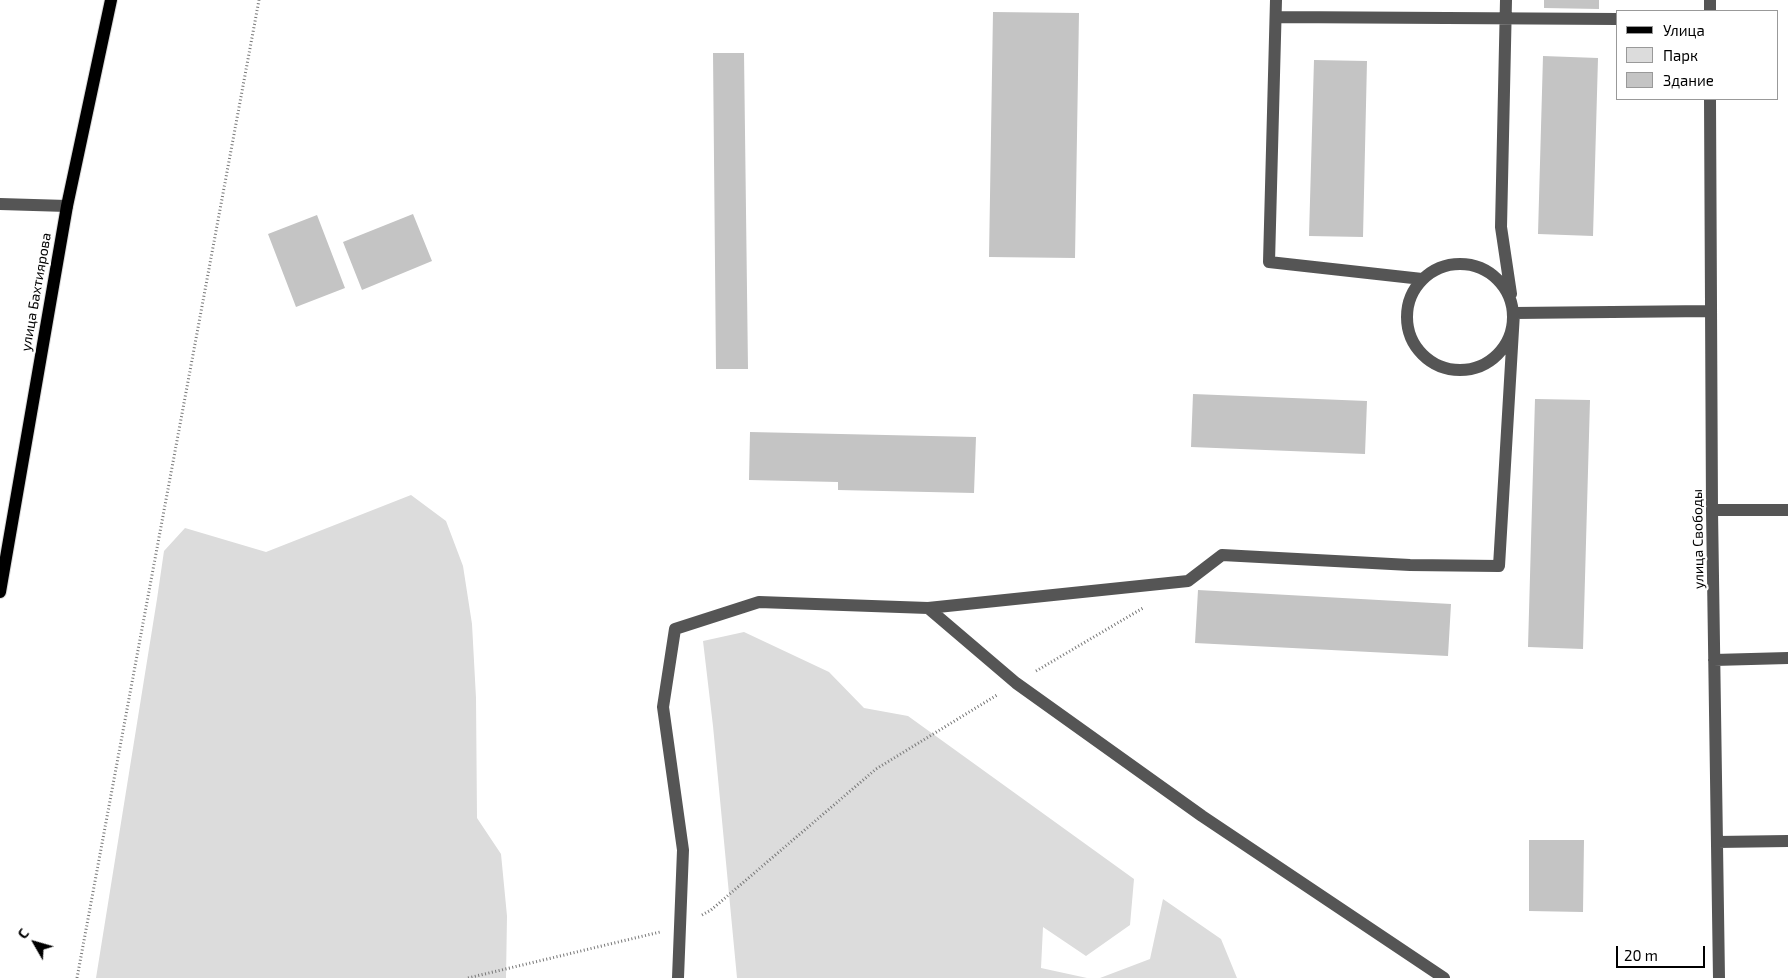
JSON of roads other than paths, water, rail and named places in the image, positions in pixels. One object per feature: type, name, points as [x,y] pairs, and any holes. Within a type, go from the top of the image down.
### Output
[{"type":"main road","name":"улица Бахтиярова","points":[[0,592],[67,206],[111,0]]},
{"type":"street","points":[[1276,0],[1269,262],[1422,279]]},
{"type":"street","points":[[678,978],[683,850],[663,707],[675,629],[759,602],[928,608],[1188,581],[1222,556],[1410,566],[1499,566],[1514,313],[1501,227],[1506,0]]},
{"type":"street","points":[[1276,17],[1616,19]]},
{"type":"street","name":"улица Свободы","points":[[1710,100],[1712,510],[1719,978]]},
{"type":"street","points":[[0,204],[67,206]]},
{"type":"street","points":[[1470,264],[1487,270],[1500,281],[1509,296],[1514,313],[1512,330],[1504,347],[1492,360],[1476,368],[1459,370],[1442,367],[1426,358],[1415,344],[1408,328],[1407,310],[1412,294],[1422,279],[1436,269],[1445,266],[1470,264]]},
{"type":"street","points":[[1514,313],[1710,311]]},
{"type":"street","points":[[1712,510],[1788,510]]},
{"type":"street","points":[[928,608],[1016,683],[1202,816],[1444,978]]},
{"type":"street","points":[[1714,660],[1788,658]]},
{"type":"street","points":[[1717,842],[1788,841]]}]
